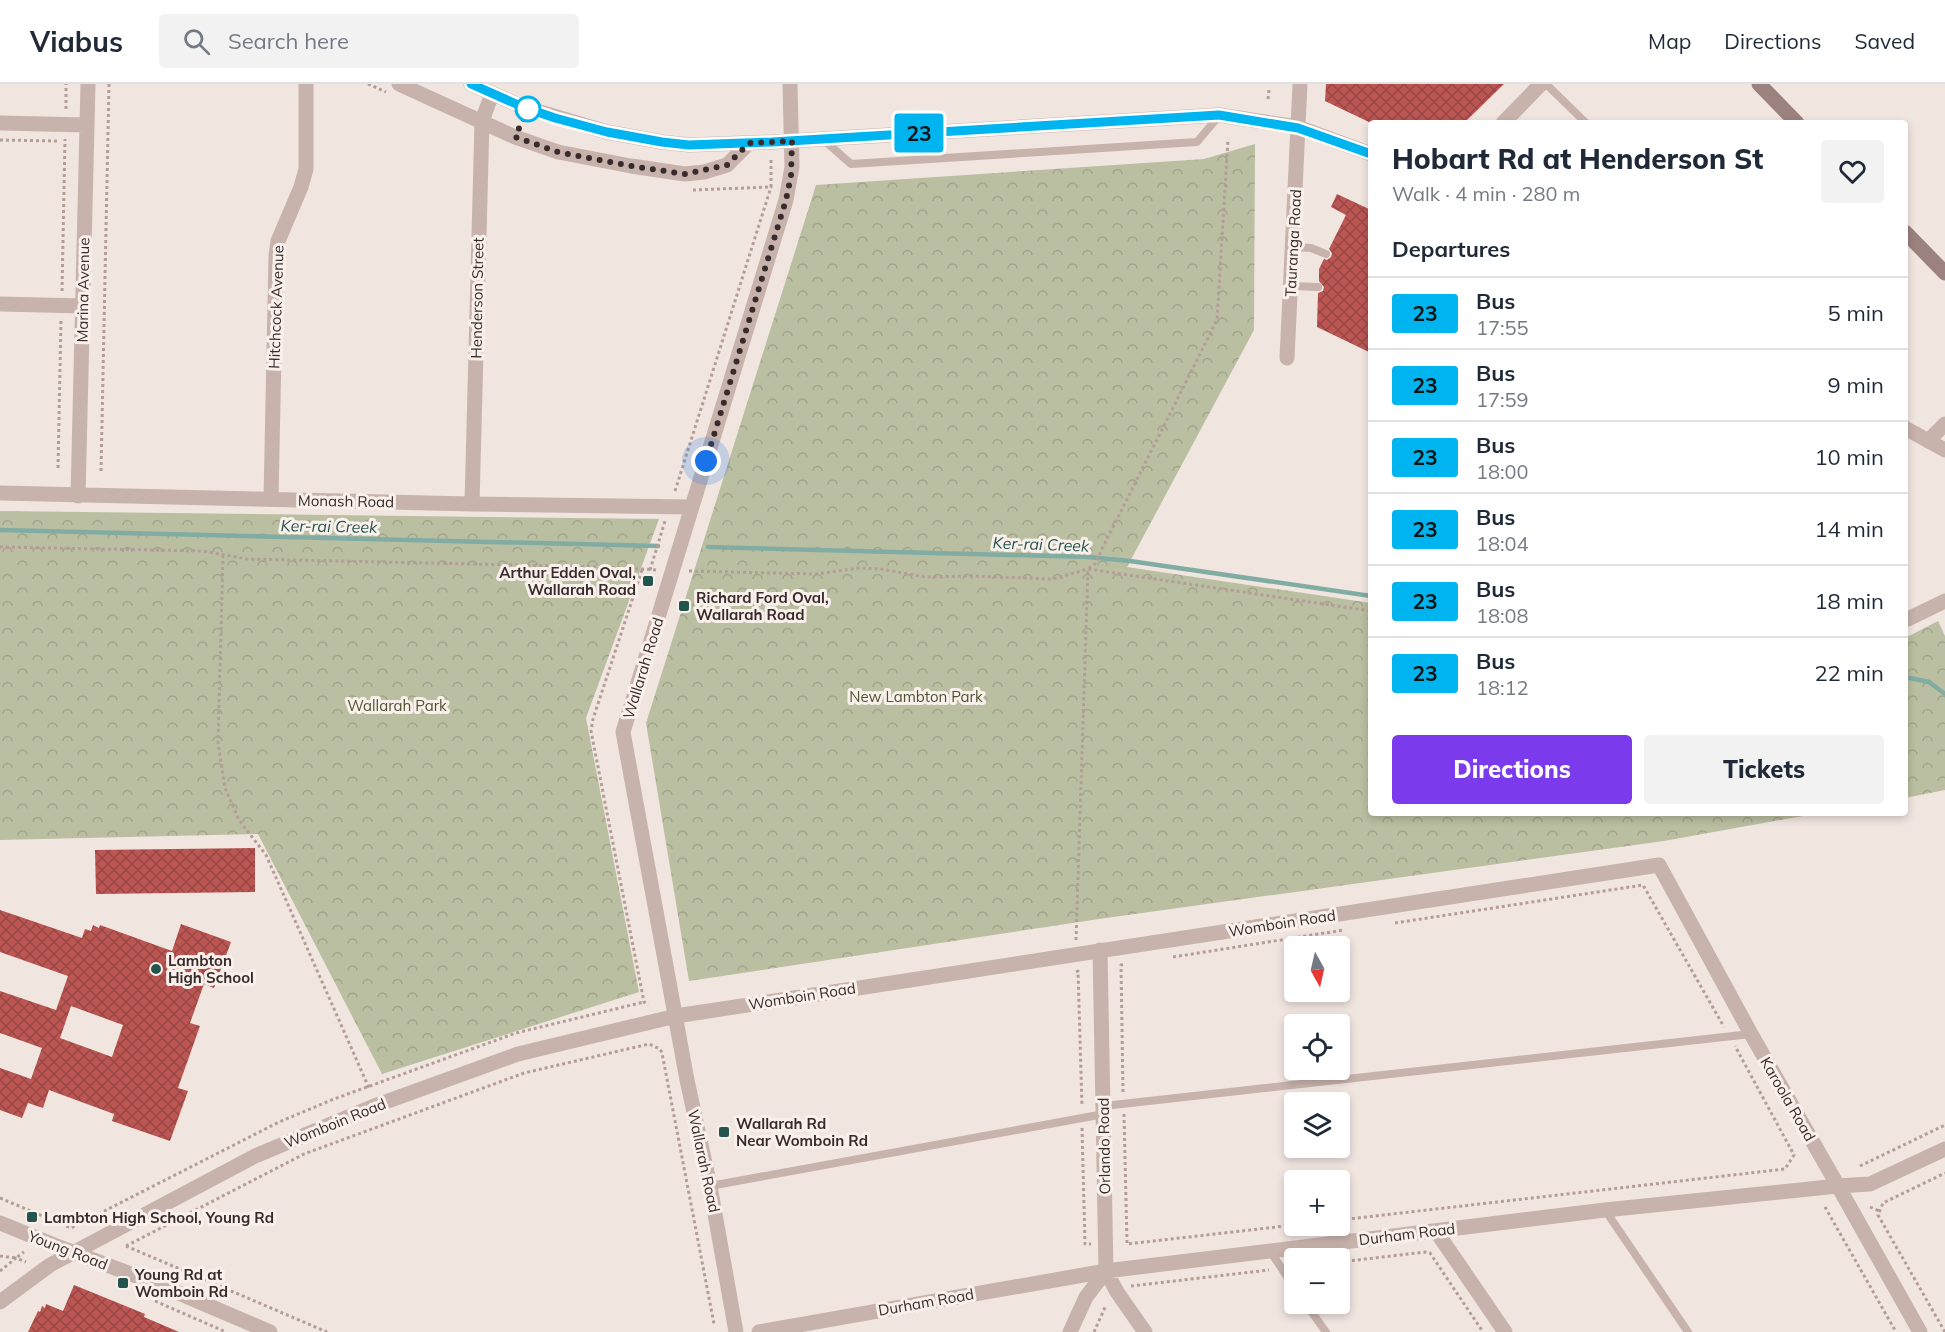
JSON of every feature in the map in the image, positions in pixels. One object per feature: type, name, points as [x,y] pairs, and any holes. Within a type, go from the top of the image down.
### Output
[{"type":"main road","points":[[1759,84],[1794,120]]},
{"type":"main road","points":[[1908,235],[1945,273]]},
{"type":"street","name":"Marina Avenue","points":[[78,496],[88,84]]},
{"type":"street","name":"Hitchcock Avenue","points":[[271,499],[276,256],[278,241],[301,187],[306,169],[306,84]]},
{"type":"street","points":[[399,84],[515,137],[558,152],[631,166],[685,174],[727,165],[749,143]]},
{"type":"street","points":[[471,84],[555,118],[627,136],[689,145],[792,141],[1219,115],[1298,128],[1368,153]]},
{"type":"street","name":"Wallarah Road","points":[[736,1332],[623,732],[786,200],[791,176],[790,84]]},
{"type":"street","name":"Tauranga Road","points":[[1287,358],[1300,84]]},
{"type":"street","points":[[1506,120],[1541,84]]},
{"type":"street","name":"Henderson Street","points":[[472,504],[482,121],[492,94]]},
{"type":"street","points":[[0,123],[87,125]]},
{"type":"street","points":[[0,304],[83,306]]},
{"type":"street","points":[[1928,441],[1945,424]]},
{"type":"street","points":[[1908,430],[1945,450]]},
{"type":"street","name":"Monash Road","points":[[0,493],[692,507]]},
{"type":"street","points":[[1908,618],[1945,601]]},
{"type":"street","name":"Womboin Road","points":[[0,1302],[50,1265],[255,1156],[377,1105],[518,1054],[676,1016],[1659,865]]},
{"type":"street","name":"Karoola Road","points":[[1659,865],[1751,1034],[1920,1332]]},
{"type":"street","name":"Orlando Road","points":[[1100,950],[1106,1270]]},
{"type":"street","name":"Durham Road","points":[[759,1332],[1106,1270],[1605,1210],[1870,1184],[1945,1149]]},
{"type":"street","name":"Young Road","points":[[0,1222],[160,1285],[270,1332]]},
{"type":"street","points":[[1436,1231],[1505,1332]]},
{"type":"street","points":[[1070,1332],[1086,1297],[1106,1270],[1117,1292],[1145,1332]]},
{"type":"lane","points":[[1546,84],[1583,120]]},
{"type":"lane","points":[[823,139],[851,164],[1197,142],[1219,115]]},
{"type":"lane","points":[[1293,247],[1311,248],[1326,254]]},
{"type":"lane","points":[[1291,286],[1318,287]]},
{"type":"lane","points":[[710,1186],[1082,1118],[1104,1110],[1751,1034]]},
{"type":"lane","points":[[1605,1210],[1688,1332]]},
{"type":"lane","points":[[1269,1250],[1284,1272]]},
{"type":"lane","points":[[1313,1314],[1326,1332]]},
{"type":"path","points":[[66,84],[66,114]]},
{"type":"path","name":"Marina Avenue","points":[[101,471],[109,84]]},
{"type":"path","points":[[1268,99],[1269,90]]},
{"type":"path","name":"Marina Avenue","points":[[62,293],[66,135]]},
{"type":"path","points":[[0,140],[65,141]]},
{"type":"path","points":[[1076,954],[1088,569],[1095,564],[1217,320],[1228,140]]},
{"type":"path","points":[[57,141],[65,151]]},
{"type":"path","points":[[675,491],[771,187]]},
{"type":"path","name":"Marina Avenue","points":[[58,468],[62,315]]},
{"type":"path","points":[[650,570],[665,521]]},
{"type":"path","points":[[223,555],[218,743],[225,788],[239,820],[266,855],[377,1105]]},
{"type":"path","points":[[1067,973],[1078,971],[1085,1244],[1091,1244]]},
{"type":"path","points":[[644,1002],[648,1005]]},
{"type":"path","points":[[327,1332],[126,1246],[304,1154],[524,1073],[650,1044],[656,1046],[662,1053],[714,1324]]},
{"type":"path","points":[[1860,1166],[1945,1125]]},
{"type":"path","points":[[1945,1173],[1882,1203],[1878,1215],[1945,1332]]},
{"type":"path","points":[[1876,1195],[1882,1203]]},
{"type":"path","points":[[0,1198],[71,1228]]},
{"type":"path","points":[[1870,1206],[1879,1211]]},
{"type":"path","points":[[1825,1207],[1896,1332]]},
{"type":"path","points":[[1121,1241],[1284,1226]]},
{"type":"path","points":[[0,1271],[24,1252]]},
{"type":"path","points":[[1350,1261],[1430,1253],[1484,1332]]},
{"type":"path","points":[[0,1256],[26,1262]]},
{"type":"path","points":[[1131,1286],[1273,1270]]},
{"type":"path","points":[[153,1301],[225,1332]]},
{"type":"path","points":[[1094,1332],[1106,1305]]},
{"type":"green space","name":"New Lambton Park","points":[[1255,144],[1254,330],[1127,567],[1368,603],[1368,816],[1802,816],[1664,841],[1099,919],[689,981],[646,723],[816,185],[1204,159]]},
{"type":"green space","name":"Wallarah Park","points":[[0,511],[659,519],[586,718],[639,992],[382,1074],[258,834],[0,840]]},
{"type":"green space","points":[[1938,621],[1945,636],[1945,790],[1908,797],[1908,636]]},
{"type":"building","points":[[1326,84],[1504,84],[1467,120],[1368,122],[1325,101]]},
{"type":"building","points":[[1337,194],[1368,209],[1368,352],[1317,327],[1318,293],[1323,291],[1324,287],[1319,281],[1319,269],[1324,259],[1331,257],[1332,253],[1329,249],[1346,215],[1331,207]]},
{"type":"building","points":[[255,848],[255,892],[96,894],[95,850]]},
{"type":"building","points":[[0,910],[82,938],[85,929],[91,931],[93,925],[99,928],[100,925],[172,951],[181,924],[231,942],[214,988],[204,984],[190,1023],[200,1026],[178,1088],[188,1091],[170,1141],[112,1121],[114,1114],[49,1090],[43,1108],[28,1103],[22,1118],[0,1110],[0,1068],[31,1079],[42,1048],[0,1033],[0,991],[56,1010],[68,976],[0,952]],"holes":[[[71,1006],[123,1025],[112,1057],[60,1038]]]},
{"type":"building","points":[[74,1285],[145,1314],[144,1317],[179,1332],[28,1332],[42,1306],[45,1308],[46,1304],[63,1311]]},
{"type":"waterway","name":"Ker-rai Creek","points":[[0,530],[658,546]]},
{"type":"waterway","name":"Ker-rai Creek","points":[[708,547],[1088,557],[1368,596]]},
{"type":"waterway","name":"Ker-rai Creek","points":[[1908,678],[1929,682],[1945,694]]},
{"type":"bus line","name":"23","points":[[471,84],[523,107],[555,118],[607,132],[689,145],[1219,115],[1298,128],[1368,153]]},
{"type":"place","name":"Arthur Edden Oval, Wallarah Road","points":[[648,581]]},
{"type":"place","name":"Richard Ford Oval, Wallarah Road","points":[[684,606]]},
{"type":"place","name":"Lambton High School","points":[[156,969]]},
{"type":"place","name":"Wallarah Rd Near Womboin Rd","points":[[724,1132]]},
{"type":"place","name":"Lambton High School, Young Rd","points":[[32,1217]]},
{"type":"place","name":"Young Rd at Womboin Rd","points":[[123,1283]]},
{"type":"route","points":[[528,109],[515,137],[558,152],[685,174],[704,172],[727,165],[749,143],[792,141],[791,176],[786,200],[706,461]]}]
